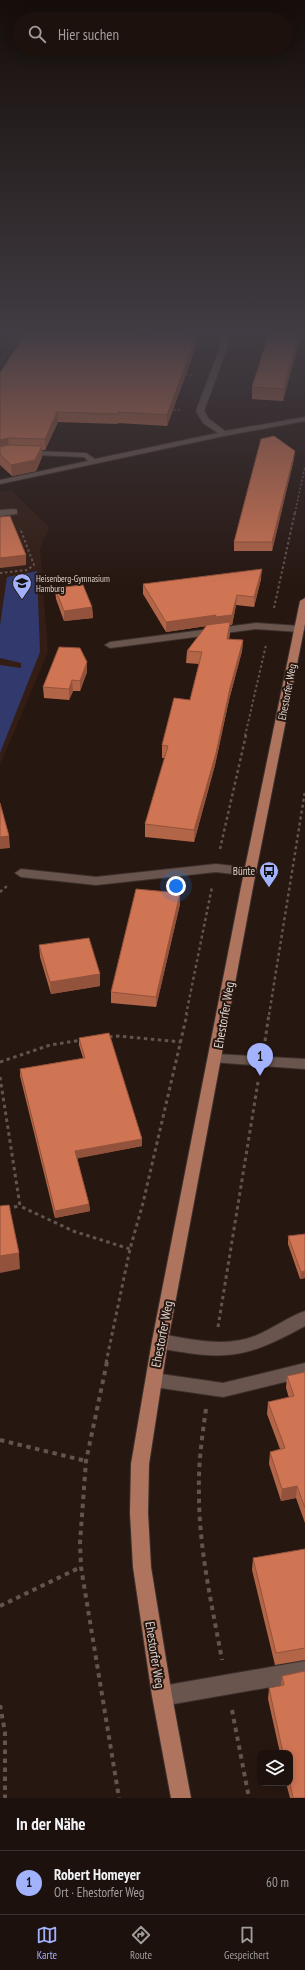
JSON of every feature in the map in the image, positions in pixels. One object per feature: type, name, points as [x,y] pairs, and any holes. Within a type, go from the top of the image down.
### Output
[{"type":"main road","name":"Ehestorfer Weg","points":[[181,1798],[162,1696],[142,1567],[139,1513],[140,1464],[160,1342],[305,601]]},
{"type":"street","points":[[203,418],[224,434]]},
{"type":"street","points":[[0,482],[224,434],[305,419]]},
{"type":"street","points":[[0,454],[9,452],[86,455],[94,462]]},
{"type":"street","points":[[0,513],[14,512]]},
{"type":"street","points":[[110,645],[256,626],[300,629]]},
{"type":"street","points":[[21,873],[96,881],[216,868],[251,872]]},
{"type":"street","points":[[216,1059],[262,1063],[305,1064]]},
{"type":"street","points":[[160,1342],[214,1349],[245,1347],[260,1342],[305,1318]]},
{"type":"street","points":[[154,1380],[223,1390],[305,1370]]},
{"type":"street","points":[[162,1696],[228,1686],[305,1671]]},
{"type":"path","points":[[273,614],[305,466]]},
{"type":"path","points":[[0,573],[31,569],[34,565],[14,512]]},
{"type":"path","points":[[19,545],[26,544]]},
{"type":"path","points":[[25,562],[33,561]]},
{"type":"path","points":[[220,852],[267,640]]},
{"type":"path","points":[[214,1349],[262,1063],[305,791]]},
{"type":"path","points":[[119,1798],[81,1567],[80,1543],[86,1461],[130,1249],[143,1202],[181,1042],[214,879]]},
{"type":"path","points":[[103,1038],[118,1036],[181,1042]]},
{"type":"path","points":[[0,1062],[50,1045],[89,1040]]},
{"type":"path","points":[[0,1077],[20,1206]]},
{"type":"path","points":[[0,1209],[20,1206],[73,1231],[130,1249]]},
{"type":"path","points":[[209,1387],[200,1449],[199,1506],[208,1589],[249,1798]]},
{"type":"path","points":[[0,1440],[86,1461]]},
{"type":"path","points":[[0,1606],[81,1567]]},
{"type":"path","points":[[0,1705],[5,1732],[5,1798]]},
{"type":"shaded area","name":"Heisenberg-Gymnasium Hamburg","points":[[11,490],[49,527],[40,549],[48,652],[0,765],[0,492]]},
{"type":"shaded area","points":[[37,571],[40,652],[0,753],[0,665],[21,668],[21,663],[0,658],[0,625],[7,577]]},
{"type":"building","points":[[0,418],[54,418],[45,439],[8,438],[0,440]]},
{"type":"building","points":[[274,436],[295,451],[272,542],[234,542],[261,439]]},
{"type":"building","points":[[8,445],[42,446],[35,460],[11,465],[0,454],[0,447]]},
{"type":"building","points":[[10,516],[26,555],[0,558],[0,517]]},
{"type":"building","points":[[262,569],[254,597],[237,595],[232,615],[215,617],[216,615],[166,622],[143,584]]},
{"type":"building","points":[[83,585],[92,607],[64,611],[55,588]]},
{"type":"building","points":[[230,622],[227,639],[243,640],[230,688],[216,753],[194,830],[145,824],[168,746],[162,745],[174,698],[190,700],[202,652],[187,651],[207,625]]},
{"type":"building","points":[[59,647],[80,648],[87,662],[80,681],[72,680],[69,689],[43,687]]},
{"type":"building","points":[[0,803],[9,836],[0,837]]},
{"type":"building","points":[[136,889],[180,893],[156,997],[111,992]]},
{"type":"building","points":[[89,938],[100,974],[50,982],[39,945]]},
{"type":"building","points":[[109,1033],[142,1139],[75,1151],[89,1204],[55,1211],[20,1069],[85,1058],[79,1038]]},
{"type":"building","points":[[9,1205],[19,1253],[0,1256],[0,1206]]},
{"type":"building","points":[[305,1234],[305,1271],[301,1272],[288,1236]]},
{"type":"building","points":[[305,1372],[305,1508],[297,1486],[282,1489],[270,1452],[285,1448],[268,1402],[294,1396],[287,1376]]},
{"type":"building","points":[[305,1549],[305,1648],[276,1653],[253,1558]]},
{"type":"building","points":[[305,1671],[305,1798],[293,1798],[291,1786],[293,1786],[293,1750],[282,1750],[269,1688],[284,1685],[282,1676]]},
{"type":"place","name":"Heisenberg-Gymnasium Hamburg","points":[[22,600]]},
{"type":"place","name":"Bünte","points":[[269,888]]},
{"type":"place","name":"Robert Homeyer","points":[[260,1076]]}]
